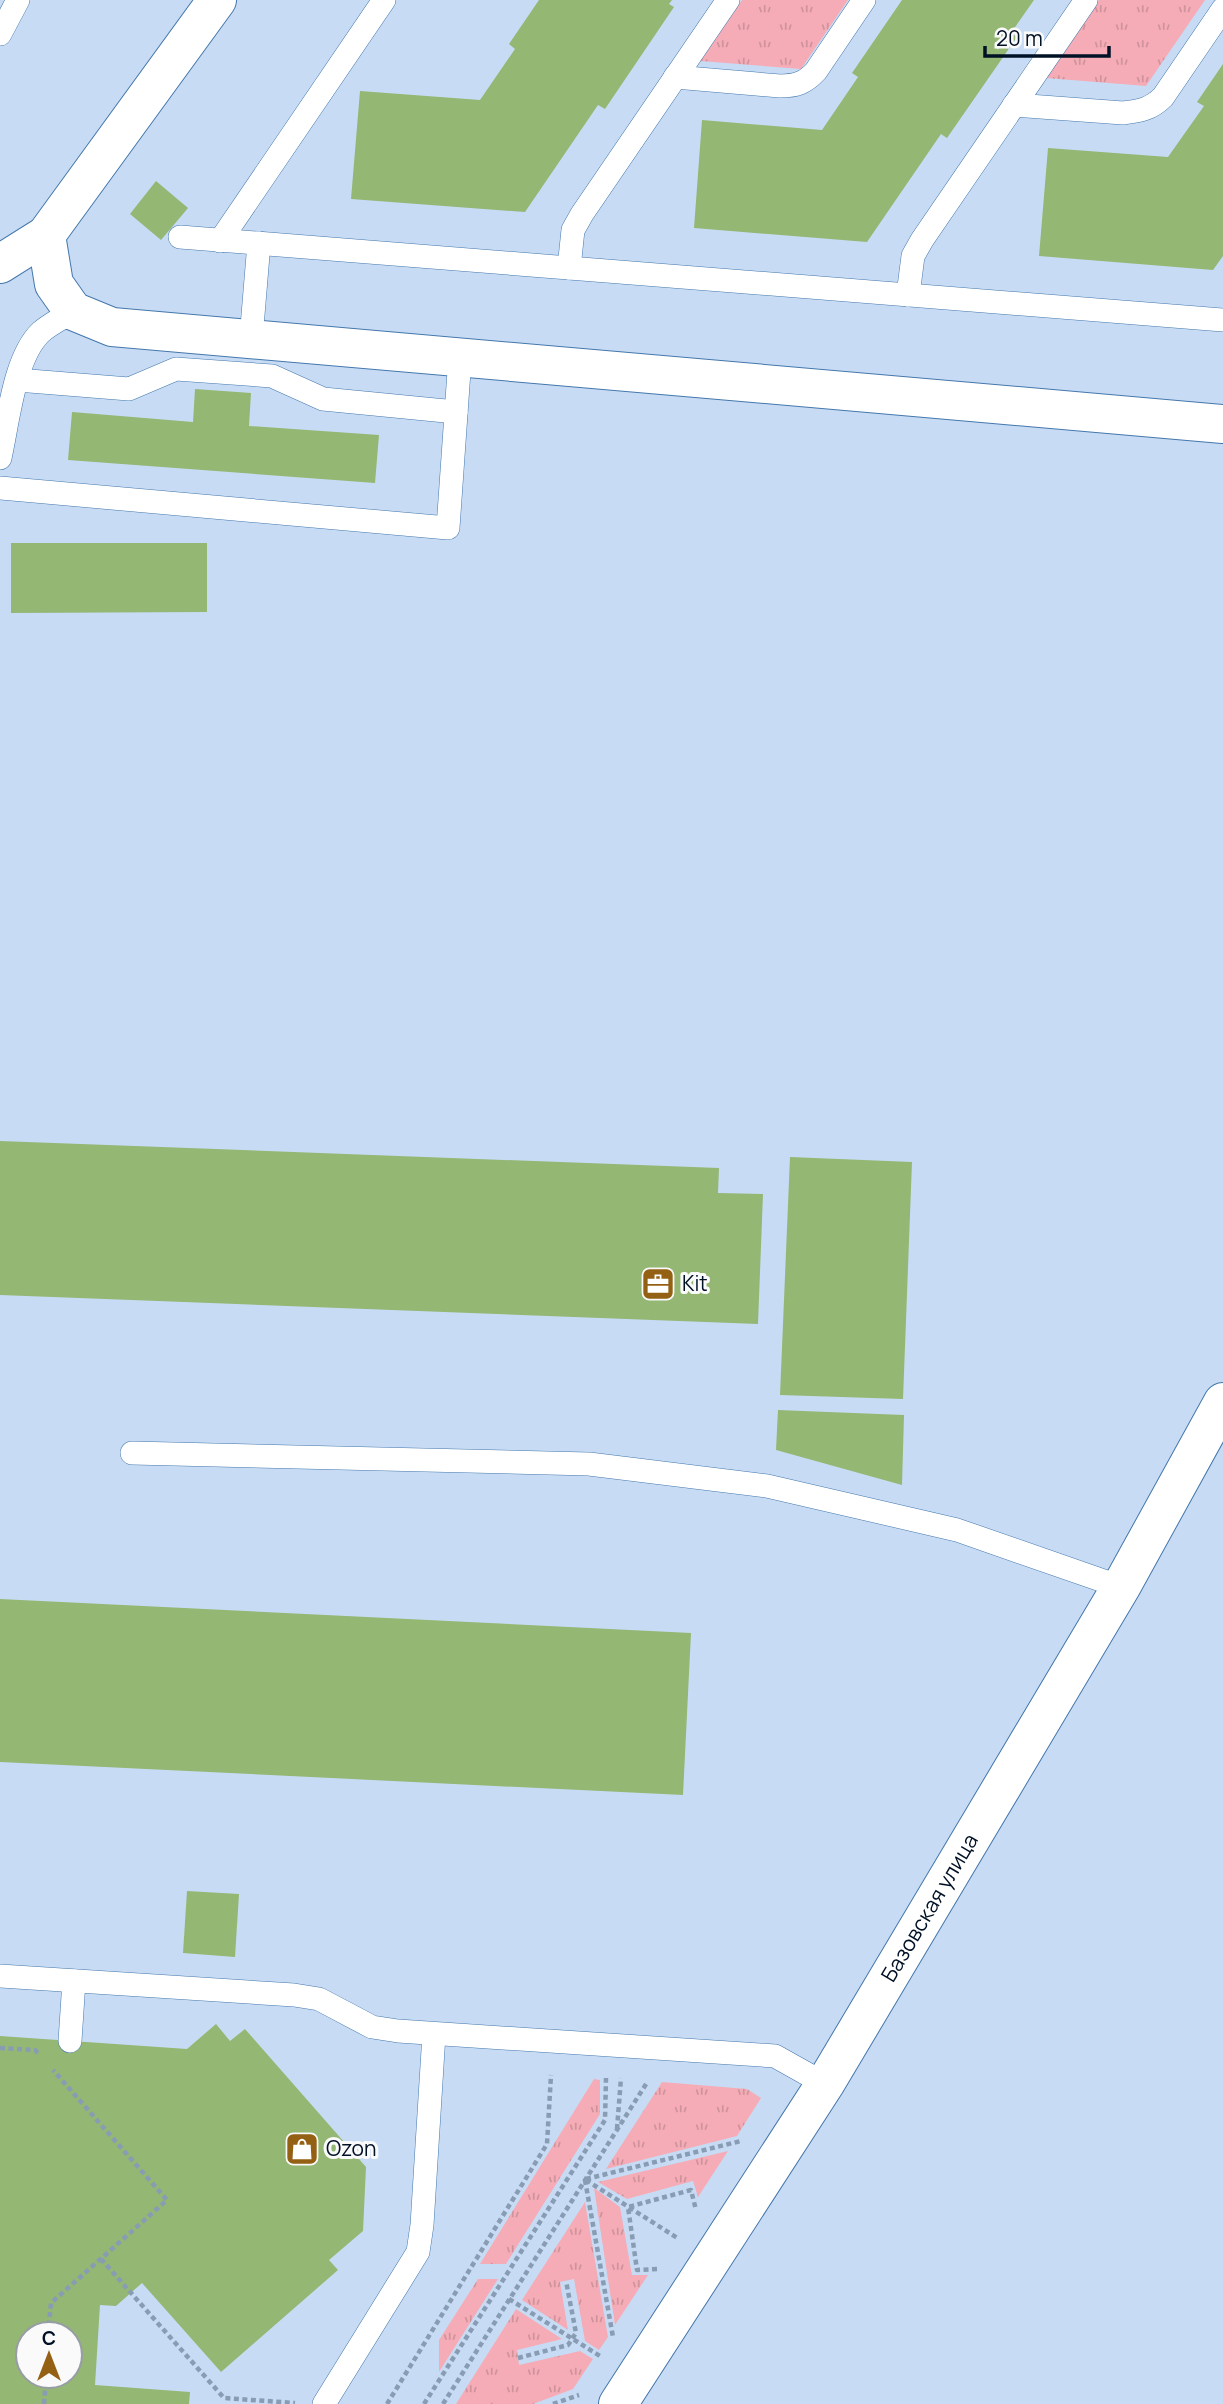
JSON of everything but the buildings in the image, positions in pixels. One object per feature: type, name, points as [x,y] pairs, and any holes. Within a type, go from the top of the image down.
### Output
[{"type":"street","points":[[0,264],[46,235],[217,0]]},
{"type":"street","points":[[46,235],[54,284],[74,311],[111,327],[1223,424]]},
{"type":"street","name":"Базовская улица","points":[[618,2404],[825,2084],[1121,1587],[1223,1402]]},
{"type":"lane","points":[[0,34],[18,0]]},
{"type":"lane","points":[[220,241],[384,0]]},
{"type":"lane","points":[[569,268],[573,230],[582,214],[728,0]]},
{"type":"lane","points":[[675,78],[780,86],[793,86],[806,81],[816,71],[864,0]]},
{"type":"lane","points":[[908,295],[913,256],[922,240],[1086,0]]},
{"type":"lane","points":[[1014,105],[1123,113],[1154,106],[1163,97],[1223,9]]},
{"type":"lane","points":[[180,237],[1223,320]]},
{"type":"lane","points":[[251,339],[258,243]]},
{"type":"lane","points":[[0,458],[17,380],[28,350],[41,332],[74,311]]},
{"type":"lane","points":[[0,488],[448,528],[460,357]]},
{"type":"lane","points":[[17,380],[129,389],[176,369],[258,374],[272,376],[323,399],[456,412]]},
{"type":"lane","points":[[132,1453],[589,1464],[767,1486],[957,1530],[1121,1587]]},
{"type":"lane","points":[[0,1976],[294,1995],[319,1999],[372,2027],[434,2034],[775,2056],[825,2084]]},
{"type":"lane","points":[[70,2040],[74,1981]]},
{"type":"lane","points":[[324,2404],[418,2252],[434,2034]]},
{"type":"path","points":[[0,2048],[35,2050],[167,2200],[51,2303],[49,2320]]},
{"type":"path","points":[[387,2404],[547,2144],[551,2067]]},
{"type":"path","points":[[424,2404],[605,2120],[607,2070]]},
{"type":"path","points":[[443,2404],[652,2074]]},
{"type":"path","points":[[617,2130],[621,2076]]},
{"type":"path","points":[[585,2180],[744,2140]]},
{"type":"path","points":[[585,2180],[680,2240]]},
{"type":"path","points":[[585,2180],[614,2343]]},
{"type":"path","points":[[628,2207],[691,2190],[696,2214]]},
{"type":"path","points":[[628,2207],[637,2270],[661,2269]]},
{"type":"path","points":[[101,2259],[224,2398],[300,2403]]},
{"type":"path","points":[[518,2358],[568,2346],[573,2339],[576,2333],[566,2281]]},
{"type":"path","points":[[509,2299],[604,2358]]},
{"type":"path","points":[[553,2404],[581,2394]]},
{"type":"green space","points":[[742,0],[848,0],[801,69],[700,61]]},
{"type":"green space","points":[[1099,0],[1205,0],[1146,86],[1046,78]]},
{"type":"green space","points":[[594,2079],[600,2080],[600,2114],[506,2264],[480,2264]]},
{"type":"green space","points":[[662,2082],[747,2089],[761,2098],[737,2136],[606,2169]]},
{"type":"green space","points":[[728,2151],[698,2197],[693,2181],[627,2199],[598,2182]]},
{"type":"green space","points":[[594,2188],[620,2207],[632,2275],[648,2275],[615,2325]]},
{"type":"green space","points":[[585,2202],[608,2337],[599,2350],[585,2341],[574,2279],[560,2282],[568,2330],[522,2300]]},
{"type":"green space","points":[[478,2279],[498,2279],[439,2372],[439,2340]]},
{"type":"green space","points":[[516,2309],[562,2339],[517,2350],[519,2365],[580,2351],[593,2359],[573,2389],[533,2404],[456,2404]]},
{"type":"place","name":"Kit","points":[[658,1284]]},
{"type":"place","name":"Ozon","points":[[302,2149]]}]
